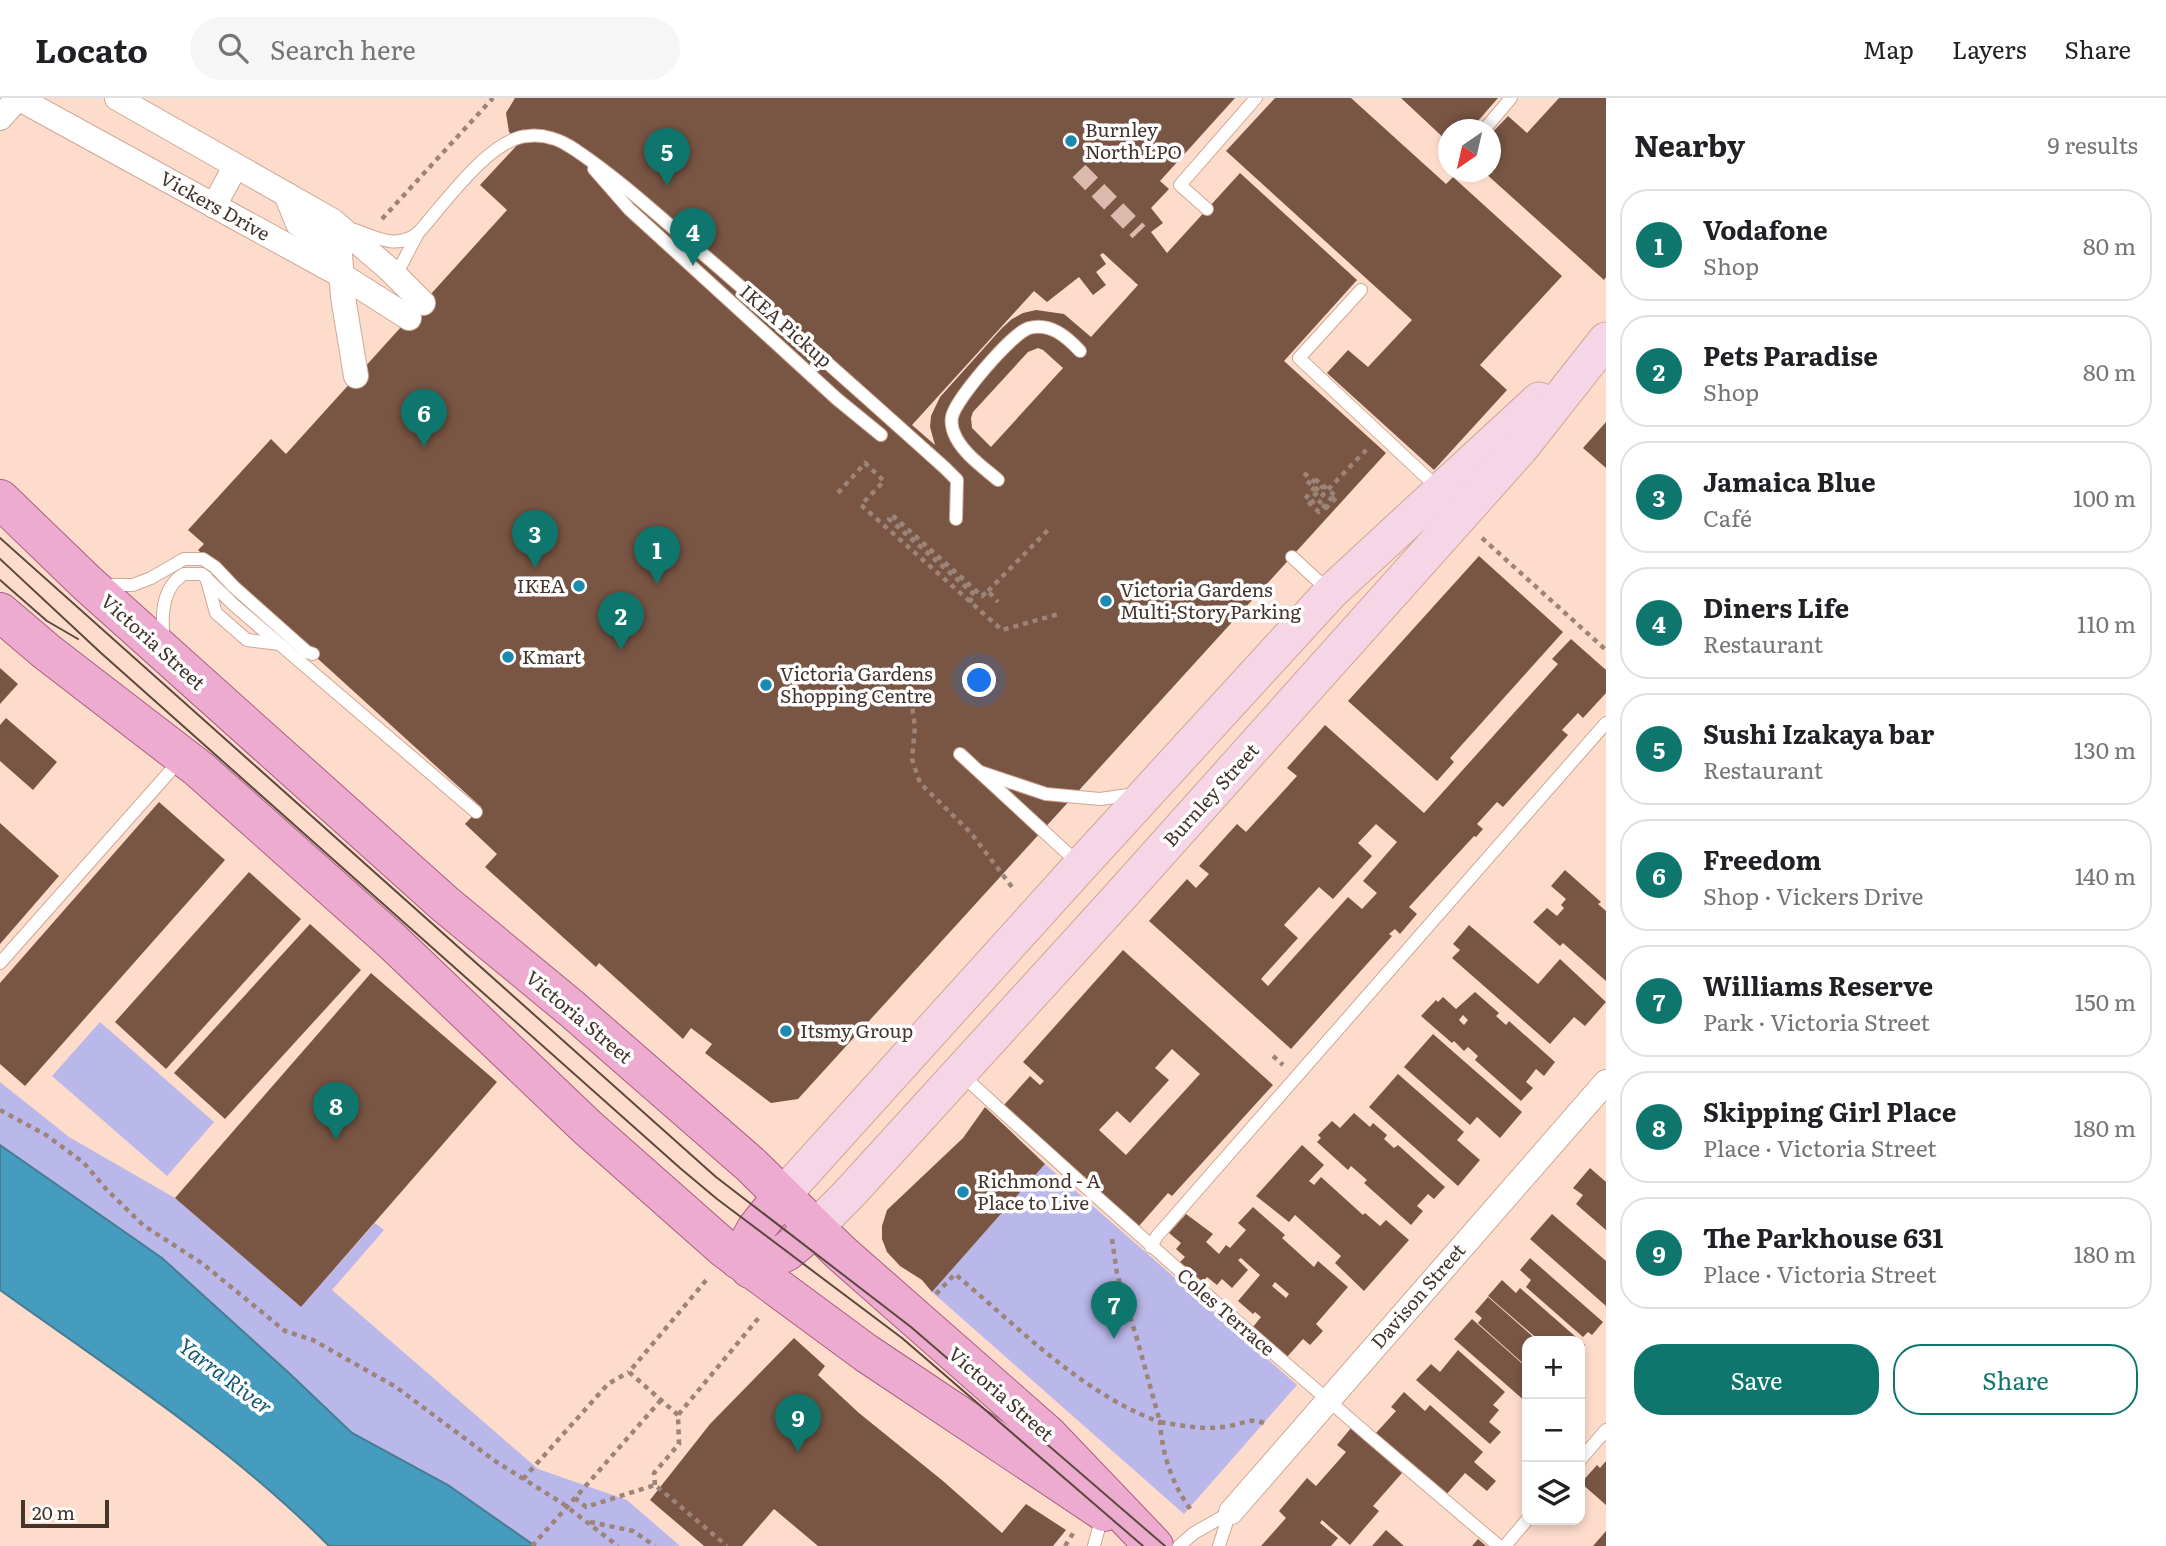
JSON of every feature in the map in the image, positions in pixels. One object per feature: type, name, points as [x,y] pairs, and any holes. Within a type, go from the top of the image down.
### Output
[{"type":"main road","name":"Burnley Street","points":[[782,1196],[1081,864],[1331,593],[1509,426],[1601,346]]},
{"type":"main road","name":"Burnley Street","points":[[815,1228],[1115,902],[1520,449],[1601,346]]},
{"type":"main road","name":"Victoria Street","points":[[0,499],[87,583],[445,904],[622,1052],[751,1165],[895,1302],[1048,1435],[1157,1545]]},
{"type":"main road","points":[[1331,593],[1364,622]]},
{"type":"main road","name":"Victoria Street","points":[[0,612],[47,652],[183,756],[392,941],[587,1127],[701,1229],[1091,1528],[1157,1545]]},
{"type":"main road","points":[[1081,864],[1115,902]]},
{"type":"main road","points":[[745,1264],[757,1229],[782,1196]]},
{"type":"main road","points":[[745,1264],[786,1252],[815,1228]]},
{"type":"street","name":"Vickers Drive","points":[[18,98],[341,275],[416,310],[396,275],[333,221],[117,98]]},
{"type":"street","points":[[0,118],[18,98]]},
{"type":"street","points":[[214,206],[236,167]]},
{"type":"street","points":[[286,194],[298,224],[340,251],[356,376]]},
{"type":"street","name":"Davison Street","points":[[1231,1512],[1606,1082]]},
{"type":"lane","points":[[1207,209],[1180,185],[1256,98]]},
{"type":"lane","points":[[1493,119],[1511,98]]},
{"type":"lane","name":"IKEA Pickup","points":[[396,275],[419,232],[485,159],[503,144],[522,137],[539,136],[561,142],[608,173],[821,355],[951,474],[957,480],[956,519]]},
{"type":"lane","name":"IKEA Pickup","points":[[580,153],[629,209],[837,399],[881,435]]},
{"type":"lane","points":[[333,221],[389,242],[406,240],[419,232]]},
{"type":"lane","points":[[1361,289],[1299,358],[1442,491]]},
{"type":"lane","points":[[998,480],[963,448],[954,433],[951,419],[958,403],[1015,337],[1028,328],[1043,327],[1056,331],[1068,338],[1080,351]]},
{"type":"lane","points":[[1292,557],[1331,593]]},
{"type":"lane","points":[[87,583],[130,585],[151,578],[184,559],[203,559],[215,566],[229,583],[307,652],[313,654]]},
{"type":"lane","points":[[166,654],[163,611],[170,589],[184,574],[202,574],[476,812]]},
{"type":"lane","points":[[202,574],[209,583],[214,610],[246,639],[282,646]]},
{"type":"lane","points":[[1151,1247],[1157,1236],[1606,723]]},
{"type":"lane","points":[[960,754],[1081,864]]},
{"type":"lane","points":[[0,963],[183,756]]},
{"type":"lane","points":[[980,772],[1046,794],[1100,799],[1146,793]]},
{"type":"lane","name":"Coles Terrace","points":[[959,1072],[1151,1247],[1327,1400],[1502,1546]]},
{"type":"lane","points":[[1585,1454],[1606,1430]]},
{"type":"lane","name":"Davison Street","points":[[1157,1545],[1194,1533],[1231,1512]]},
{"type":"lane","name":"Davison Street","points":[[1219,1546],[1231,1512]]},
{"type":"lane","points":[[1502,1546],[1522,1525]]},
{"type":"path","points":[[381,219],[493,98]]},
{"type":"path","points":[[1315,479],[1323,486],[1330,492],[1337,497],[1326,508],[1318,500],[1325,493],[1334,484],[1367,449],[1373,454]]},
{"type":"path","points":[[838,493],[865,463],[884,481],[861,505],[1002,630],[1059,614]]},
{"type":"path","points":[[1304,473],[1332,497],[1319,512],[1305,499],[1315,487]]},
{"type":"path","points":[[1307,481],[1315,487],[1321,492],[1328,498],[1318,509],[1311,499],[1317,493],[1323,486]]},
{"type":"path","points":[[969,602],[975,595],[889,519],[892,515],[982,596],[1051,527]]},
{"type":"path","points":[[1476,533],[1606,650]]},
{"type":"path","points":[[988,591],[998,603]]},
{"type":"path","points":[[908,679],[915,727],[912,759],[920,783],[971,832],[1014,891]]},
{"type":"path","points":[[0,1110],[46,1135],[84,1163],[143,1225],[203,1264],[285,1331],[313,1340],[396,1387],[517,1475],[589,1522],[618,1546]]},
{"type":"path","points":[[1106,1206],[1117,1274],[1160,1422],[1163,1449],[1174,1483],[1191,1510]]},
{"type":"path","points":[[523,1479],[608,1384],[629,1372],[709,1276],[745,1264],[761,1317],[678,1415],[679,1444],[654,1473],[655,1485],[727,1546]]},
{"type":"path","points":[[930,1301],[955,1274],[1068,1370],[1125,1408],[1160,1422],[1212,1428],[1252,1419],[1267,1425]]},
{"type":"path","points":[[629,1372],[678,1415]]},
{"type":"path","points":[[532,1546],[661,1400]]},
{"type":"path","points":[[575,1498],[586,1507],[655,1485]]},
{"type":"path","points":[[589,1522],[633,1531],[655,1546]]},
{"type":"path","points":[[1065,1546],[1091,1528]]},
{"type":"shaded area","points":[[100,1022],[214,1122],[167,1176],[52,1076]]},
{"type":"shaded area","points":[[0,1082],[69,1137],[175,1198],[301,1307],[375,1223],[384,1230],[332,1290],[538,1469],[627,1500],[680,1546],[535,1546],[448,1485],[352,1433],[162,1258],[0,1145]]},
{"type":"shaded area","points":[[1045,1164],[1297,1385],[1184,1514],[932,1292]]},
{"type":"water","name":"Yarra River","points":[[0,1145],[162,1258],[352,1433],[448,1485],[535,1546],[329,1546],[252,1475],[170,1411],[0,1290]]},
{"type":"building","name":"Victoria Gardens Shopping Centre","points":[[515,98],[1235,98],[1160,181],[1169,189],[1151,208],[1163,223],[1151,232],[1167,253],[1240,173],[1357,280],[1284,361],[1386,453],[798,1099],[771,1103],[705,1053],[712,1044],[691,1028],[683,1039],[599,963],[596,967],[485,867],[497,854],[465,824],[481,807],[198,550],[204,544],[188,530],[271,439],[286,454],[507,210],[480,185],[520,142],[509,132],[506,113]],"holes":[[[1103,253],[1138,285],[1091,337],[1064,314],[1036,310],[1023,313],[1002,328],[940,397],[931,416],[930,427],[935,445],[912,425],[1034,291],[1047,302],[1079,277],[1093,295],[1106,285],[1096,272],[1106,264],[1100,255]],[[1038,348],[1063,368],[991,447],[972,428],[973,412],[1028,352]]]},
{"type":"building","points":[[1275,98],[1351,98],[1438,177],[1438,182],[1459,182],[1562,276],[1480,365],[1507,390],[1434,470],[1327,373],[1348,350],[1368,367],[1412,320],[1226,151]]},
{"type":"building","points":[[1401,98],[1498,98],[1480,119],[1438,119],[1438,133]]},
{"type":"building","points":[[1559,98],[1606,98],[1604,280],[1495,182],[1501,182],[1501,123],[1508,116],[1527,133]]},
{"type":"building","points":[[1606,422],[1606,468],[1583,448]]},
{"type":"building","points":[[1479,556],[1563,632],[1450,758],[1454,762],[1437,781],[1348,701]]},
{"type":"building","points":[[1571,639],[1606,670],[1606,693],[1583,718],[1578,713],[1562,730],[1568,735],[1503,807],[1497,802],[1477,824],[1483,829],[1409,907],[1417,914],[1400,934],[1395,929],[1389,934],[1392,936],[1291,1049],[1149,921],[1187,879],[1196,888],[1209,874],[1199,866],[1237,824],[1246,832],[1297,776],[1287,768],[1325,725],[1424,813],[1558,664],[1552,659]],"holes":[[[1376,824],[1397,842],[1363,881],[1377,893],[1362,909],[1348,897],[1268,986],[1261,979],[1298,938],[1284,925],[1319,887],[1333,899],[1372,856],[1358,843]]]},
{"type":"building","points":[[0,668],[18,684],[0,704]]},
{"type":"building","points":[[6,718],[57,762],[33,790],[0,761],[0,725]]},
{"type":"building","points":[[159,802],[225,860],[25,1086],[0,1064],[0,983]]},
{"type":"building","points":[[0,823],[59,876],[0,944]]},
{"type":"building","points":[[1565,870],[1601,902],[1598,904],[1606,911],[1606,981],[1563,943],[1560,946],[1533,922],[1547,908],[1557,916],[1564,908],[1561,905],[1566,899],[1551,886]]},
{"type":"building","points":[[249,872],[301,919],[166,1069],[115,1022]]},
{"type":"building","points":[[310,924],[361,970],[225,1119],[174,1073]]},
{"type":"building","points":[[1469,925],[1538,984],[1560,959],[1606,1002],[1585,1026],[1574,1017],[1550,1044],[1452,958],[1460,950],[1453,944]]},
{"type":"building","points":[[1123,950],[1273,1085],[1172,1196],[1168,1193],[1139,1226],[1004,1105],[1030,1076],[1040,1085],[1044,1081],[1023,1062]],"holes":[[[1172,1049],[1200,1074],[1126,1155],[1099,1130],[1117,1111],[1130,1123],[1169,1080],[1155,1068]]]},
{"type":"building","points":[[371,973],[497,1082],[301,1307],[175,1198]]},
{"type":"building","points":[[1475,992],[1499,1013],[1496,1016],[1506,1025],[1509,1021],[1555,1062],[1544,1076],[1536,1069],[1526,1082],[1533,1088],[1521,1101],[1475,1060],[1478,1056],[1468,1047],[1464,1051],[1421,1016],[1436,1000],[1438,1002],[1443,997],[1456,1009]],"holes":[[[1463,1015],[1468,1020],[1464,1025],[1459,1020]]]},
{"type":"building","points":[[1433,1034],[1522,1112],[1500,1138],[1477,1117],[1470,1125],[1404,1067]]},
{"type":"building","points":[[1398,1074],[1464,1132],[1457,1140],[1480,1160],[1458,1186],[1369,1107]]},
{"type":"building","name":"Richmond - A Place to Live","points":[[985,1107],[1045,1164],[932,1292],[922,1280],[900,1266],[887,1252],[882,1239],[882,1226],[887,1210],[963,1138]]},
{"type":"building","points":[[1354,1113],[1370,1127],[1373,1123],[1387,1135],[1384,1139],[1394,1148],[1398,1145],[1445,1187],[1434,1199],[1428,1194],[1417,1206],[1423,1211],[1411,1225],[1364,1183],[1367,1180],[1351,1166],[1348,1170],[1317,1142],[1321,1138],[1318,1135],[1332,1121],[1340,1128]]},
{"type":"building","points":[[1302,1145],[1324,1165],[1309,1181],[1314,1185],[1321,1177],[1363,1215],[1365,1213],[1380,1226],[1386,1220],[1409,1240],[1364,1291],[1335,1263],[1341,1256],[1295,1215],[1289,1222],[1256,1196]]},
{"type":"building","points":[[1590,1168],[1606,1182],[1606,1230],[1576,1204],[1583,1195],[1573,1188]]},
{"type":"building","points":[[1253,1207],[1285,1235],[1282,1238],[1314,1267],[1318,1261],[1348,1287],[1316,1324],[1323,1331],[1310,1345],[1303,1339],[1287,1357],[1253,1327],[1261,1317],[1255,1312],[1253,1314],[1238,1301],[1260,1275],[1241,1258],[1238,1260],[1248,1270],[1232,1288],[1222,1279],[1217,1285],[1207,1277],[1202,1283],[1179,1263],[1185,1257],[1176,1249],[1181,1243],[1169,1233],[1186,1214],[1213,1234],[1206,1242],[1219,1254],[1226,1245],[1230,1248],[1246,1230],[1238,1223]],"holes":[[[1275,1282],[1289,1294],[1286,1298],[1272,1286]]]},
{"type":"building","points":[[1552,1214],[1606,1261],[1606,1306],[1530,1239]]},
{"type":"building","points":[[1530,1258],[1603,1322],[1592,1335],[1588,1332],[1582,1336],[1526,1287],[1531,1280],[1520,1270]]},
{"type":"building","points":[[1502,1280],[1516,1293],[1520,1288],[1575,1336],[1534,1336],[1488,1296]]},
{"type":"building","points":[[1488,1297],[1532,1336],[1522,1336],[1522,1363],[1478,1323],[1482,1318],[1475,1312]]},
{"type":"building","points":[[1472,1319],[1522,1364],[1522,1399],[1454,1339]]},
{"type":"building","points":[[794,1338],[825,1366],[818,1375],[859,1413],[1002,1533],[1026,1504],[1066,1530],[1053,1546],[818,1546],[774,1509],[742,1546],[704,1546],[650,1500],[710,1424]]},
{"type":"building","points":[[1458,1350],[1505,1392],[1493,1405],[1499,1410],[1489,1422],[1501,1432],[1490,1444],[1416,1380],[1431,1364],[1440,1372]]},
{"type":"building","points":[[1404,1392],[1425,1411],[1430,1405],[1483,1452],[1474,1462],[1496,1481],[1487,1491],[1465,1473],[1446,1495],[1376,1433],[1396,1411],[1391,1407]]},
{"type":"building","points":[[1351,1428],[1402,1473],[1373,1506],[1379,1511],[1350,1545],[1322,1520],[1320,1523],[1338,1538],[1331,1546],[1261,1546],[1286,1518],[1279,1511],[1307,1478],[1316,1486],[1346,1452],[1337,1445]]},
{"type":"building","points":[[1606,1461],[1606,1505],[1585,1487],[1585,1478],[1597,1465],[1600,1468]]},
{"type":"building","points":[[1386,1530],[1404,1546],[1372,1546]]},
{"type":"building","points":[[1606,1531],[1606,1546],[1593,1546]]},
{"type":"building","points":[[1478,1539],[1486,1546],[1472,1546]]},
{"type":"tunnel","points":[[1079,171],[1139,232]]},
{"type":"tram line","points":[[0,538],[716,1177],[911,1327],[1165,1546]]},
{"type":"tram line","points":[[0,559],[101,653],[680,1168],[717,1199],[902,1338],[1143,1546]]},
{"type":"tram line","points":[[0,580],[47,621],[78,639]]},
{"type":"place","name":"Burnley North LPO","points":[[1071,141]]},
{"type":"place","name":"Sushi Izakaya bar","points":[[667,186]]},
{"type":"place","name":"Diners Life","points":[[693,266]]},
{"type":"place","name":"Freedom","points":[[424,447]]},
{"type":"place","name":"Jamaica Blue","points":[[535,568]]},
{"type":"place","name":"Vodafone","points":[[657,584]]},
{"type":"place","name":"IKEA","points":[[579,586]]},
{"type":"place","name":"Victoria Gardens Multi-Story Parking","points":[[1106,601]]},
{"type":"place","name":"Pets Paradise","points":[[621,650]]},
{"type":"place","name":"Kmart","points":[[508,657]]},
{"type":"place","name":"Victoria Gardens Shopping Centre","points":[[766,685]]},
{"type":"place","name":"Itsmy Group","points":[[786,1031]]},
{"type":"place","name":"Skipping Girl Place","points":[[336,1140]]},
{"type":"place","name":"Richmond - A Place to Live","points":[[963,1192]]},
{"type":"place","name":"Williams Reserve","points":[[1114,1339]]},
{"type":"place","name":"The Parkhouse 631","points":[[798,1452]]}]
